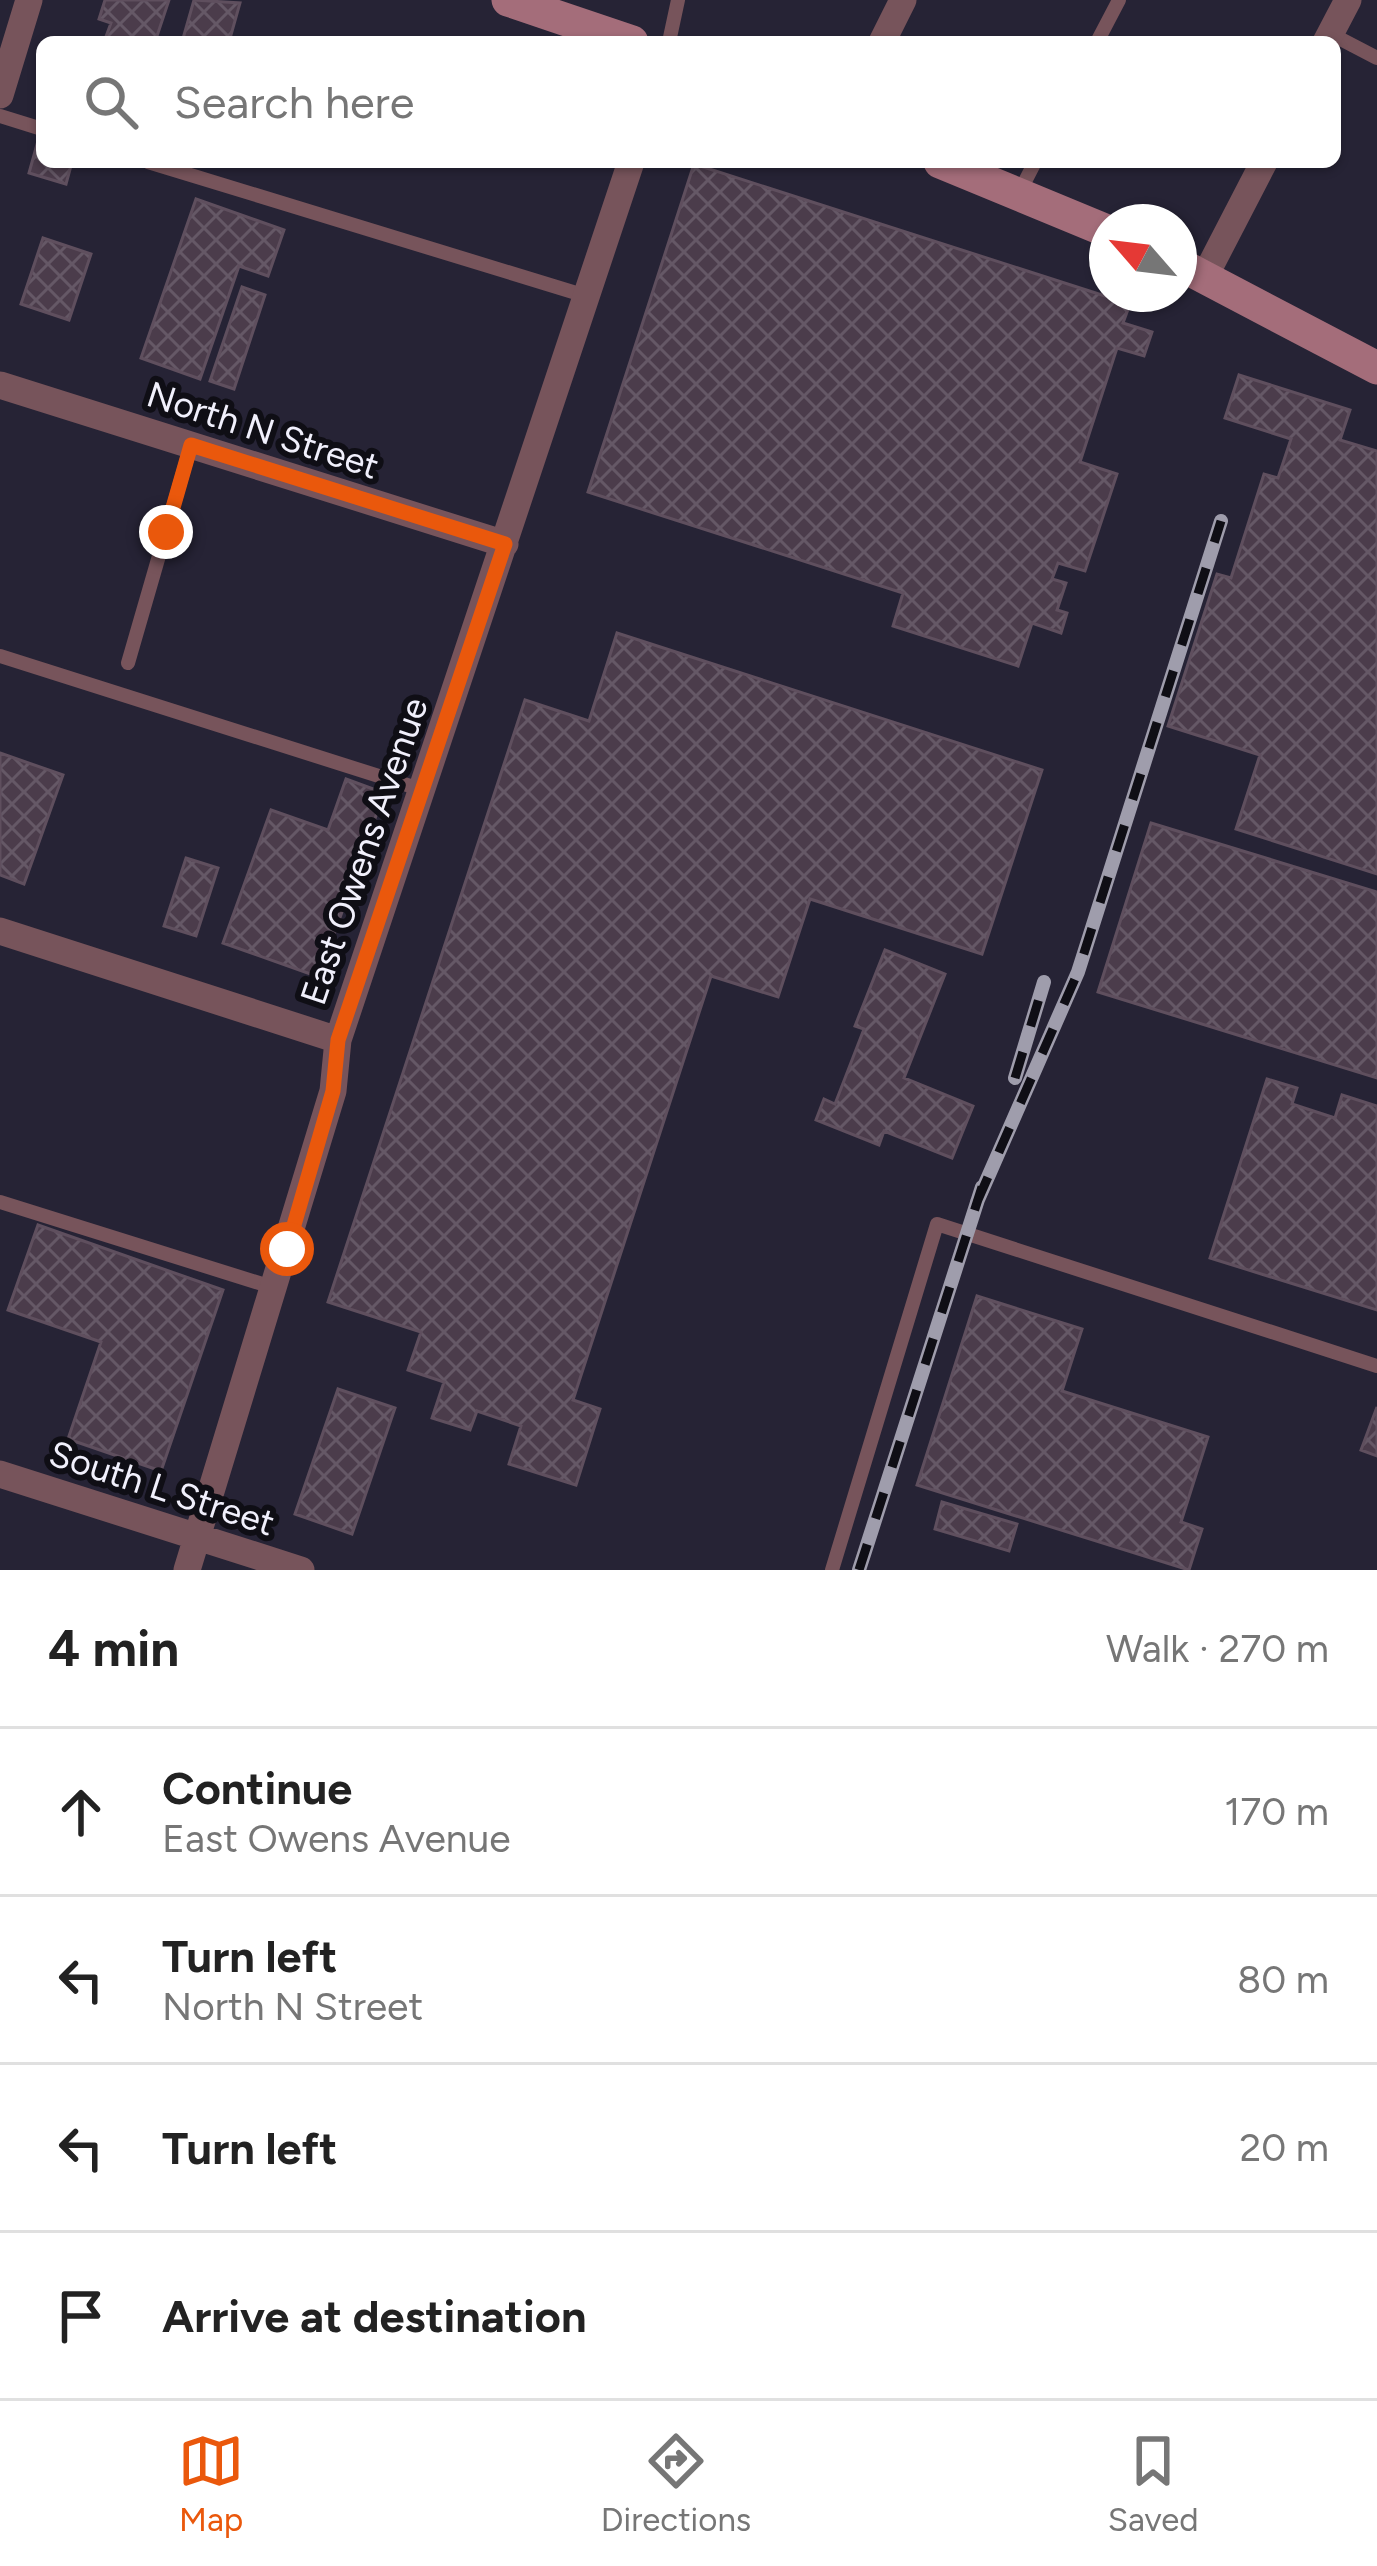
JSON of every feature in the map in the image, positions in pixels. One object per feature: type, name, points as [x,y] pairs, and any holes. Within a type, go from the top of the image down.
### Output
[{"type":"main road","points":[[508,0],[614,36]]},
{"type":"main road","points":[[955,168],[1089,223]]},
{"type":"main road","points":[[1197,273],[1377,368]]},
{"type":"street","points":[[0,95],[29,0]]},
{"type":"street","points":[[885,36],[903,0]]},
{"type":"street","points":[[1329,36],[1348,0]]},
{"type":"street","name":"East Owens Avenue","points":[[187,1570],[333,1091],[338,1040],[629,168]]},
{"type":"street","points":[[1197,262],[1260,168]]},
{"type":"street","name":"North N Street","points":[[0,385],[505,544]]},
{"type":"street","points":[[0,931],[338,1040]]},
{"type":"street","name":"South L Street","points":[[0,1474],[302,1570]]},
{"type":"lane","points":[[670,36],[678,0]]},
{"type":"lane","points":[[1100,36],[1119,0]]},
{"type":"lane","points":[[1341,43],[1377,58]]},
{"type":"lane","points":[[0,116],[36,127]]},
{"type":"lane","points":[[168,168],[586,296]]},
{"type":"lane","points":[[1019,193],[1032,168]]},
{"type":"lane","points":[[128,663],[191,445]]},
{"type":"lane","points":[[0,656],[423,790]]},
{"type":"lane","points":[[0,1202],[275,1288]]},
{"type":"lane","points":[[832,1570],[937,1224],[1377,1366]]},
{"type":"building","points":[[105,0],[169,0],[157,36],[106,36],[111,23],[99,19]]},
{"type":"building","points":[[194,0],[240,3],[231,36],[184,36]]},
{"type":"building","points":[[36,148],[36,168],[70,168],[66,184],[29,173]]},
{"type":"building","points":[[693,168],[706,168],[1089,291],[1089,312],[1127,312],[1123,323],[1152,332],[1144,356],[1117,348],[1080,462],[1117,474],[1085,571],[1058,563],[1052,579],[1066,583],[1057,610],[1067,613],[1061,633],[1032,623],[1018,666],[893,626],[903,593],[588,492]]},
{"type":"building","points":[[196,199],[284,230],[268,276],[239,266],[200,379],[141,358]]},
{"type":"building","points":[[43,238],[91,254],[69,320],[21,304]]},
{"type":"building","points":[[242,287],[265,295],[234,389],[210,381]]},
{"type":"building","points":[[1239,375],[1350,410],[1340,440],[1377,451],[1377,874],[1236,829],[1260,755],[1168,726],[1217,574],[1231,578],[1264,474],[1278,478],[1291,439],[1225,418]]},
{"type":"building","points":[[617,633],[1042,770],[982,954],[810,899],[778,997],[711,976],[573,1400],[600,1409],[576,1485],[509,1464],[521,1426],[477,1411],[470,1430],[432,1418],[444,1382],[408,1370],[421,1332],[328,1302],[525,700],[589,721]]},
{"type":"building","points":[[0,753],[63,775],[24,884],[0,875]]},
{"type":"building","points":[[346,779],[384,793],[319,977],[223,943],[271,810],[328,830]]},
{"type":"building","points":[[1151,823],[1377,892],[1377,1078],[1098,992]]},
{"type":"building","points":[[186,858],[218,868],[196,936],[164,926]]},
{"type":"building","points":[[885,950],[945,974],[904,1078],[973,1106],[952,1158],[884,1131],[879,1145],[816,1120],[824,1099],[835,1104],[864,1029],[855,1026]]},
{"type":"building","points":[[1267,1079],[1297,1088],[1292,1104],[1335,1118],[1342,1095],[1377,1106],[1377,1310],[1210,1258]]},
{"type":"building","points":[[38,1225],[223,1290],[161,1471],[68,1439],[101,1342],[8,1310]]},
{"type":"building","points":[[977,1296],[1082,1329],[1062,1391],[1208,1437],[1181,1522],[1202,1529],[1189,1570],[917,1485]]},
{"type":"building","points":[[338,1389],[395,1408],[352,1534],[295,1514]]},
{"type":"building","points":[[1377,1407],[1377,1456],[1361,1450]]},
{"type":"building","points":[[942,1502],[1017,1524],[1009,1551],[935,1529]]},
{"type":"railway","points":[[977,1202],[1078,972],[1221,521]]},
{"type":"railway","points":[[1015,1078],[1044,982]]},
{"type":"railway","points":[[859,1570],[982,1187]]},
{"type":"route","points":[[166,532],[191,445],[505,544],[338,1040],[333,1091],[287,1249]]}]
